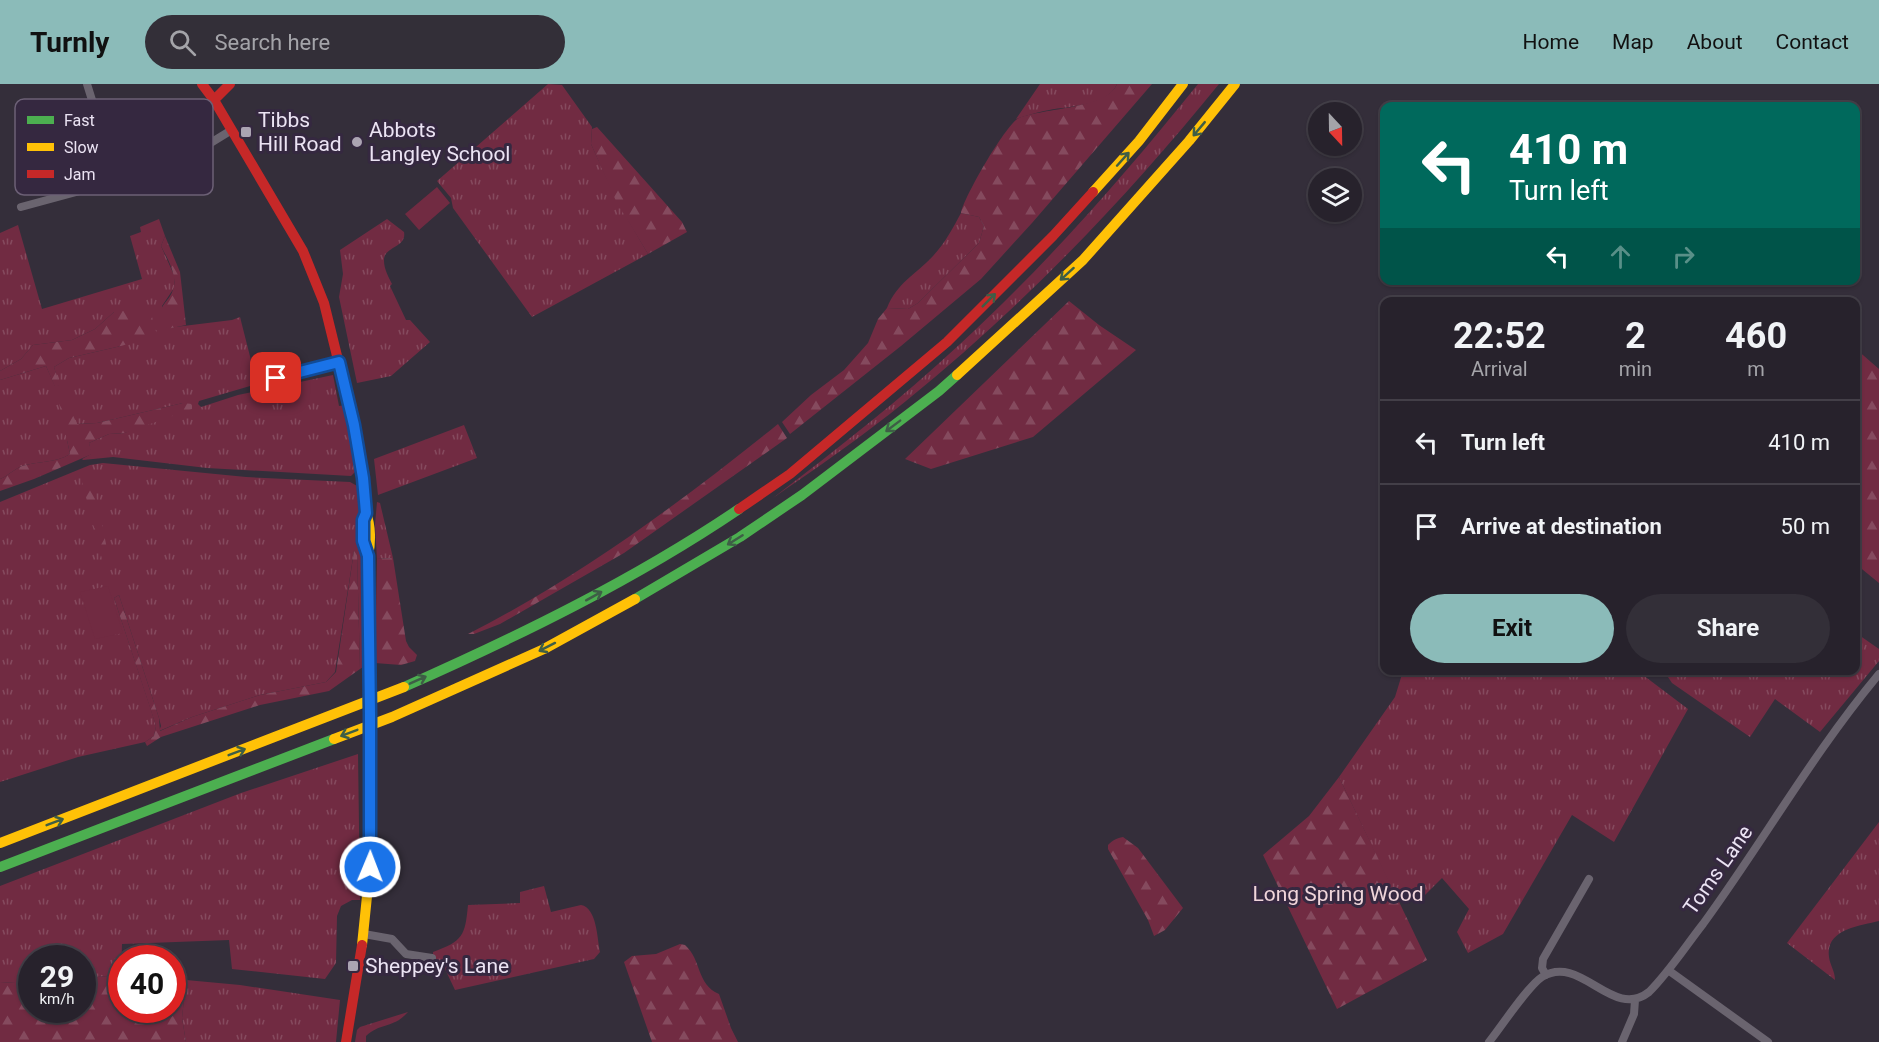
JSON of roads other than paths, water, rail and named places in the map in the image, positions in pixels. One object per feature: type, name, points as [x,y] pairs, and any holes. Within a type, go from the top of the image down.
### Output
[{"type":"main road","points":[[202,84],[214,99],[230,130],[303,251],[324,303],[354,425],[363,478],[370,547],[368,556],[370,867],[364,934],[346,1042]]},
{"type":"main road","points":[[214,99],[230,84]]},
{"type":"main road","points":[[0,843],[386,694],[509,640],[638,571],[727,517],[790,474],[948,342],[1053,236],[1139,141],[1183,84]]},
{"type":"main road","points":[[0,867],[392,717],[544,650],[652,590],[740,537],[802,495],[939,391],[1032,306],[1090,252],[1189,141],[1235,84]]},
{"type":"street","points":[[87,84],[92,99]]},
{"type":"street","points":[[213,141],[230,130]]},
{"type":"street","points":[[21,207],[65,195]]},
{"type":"street","points":[[259,382],[339,362]]},
{"type":"street","name":"Toms Lane","points":[[1635,1000],[1649,993],[1668,970],[1758,846],[1826,741],[1879,674]]},
{"type":"street","points":[[1546,975],[1542,968],[1543,959],[1589,879]]},
{"type":"street","points":[[364,934],[392,939],[406,954],[432,958]]},
{"type":"street","points":[[1668,970],[1768,1042]]},
{"type":"street","points":[[1489,1042],[1536,982],[1546,975],[1558,972],[1568,973],[1586,981],[1614,997],[1635,1000],[1634,1014],[1622,1042]]},
{"type":"place","name":"Tibbs Hill Road","points":[[246,132]]},
{"type":"place","name":"Abbots Langley School","points":[[357,142]]},
{"type":"place","name":"Sheppey's Lane","points":[[353,966]]},
{"type":"park label","name":"Long Spring Wood","points":[[1338,894]]}]
